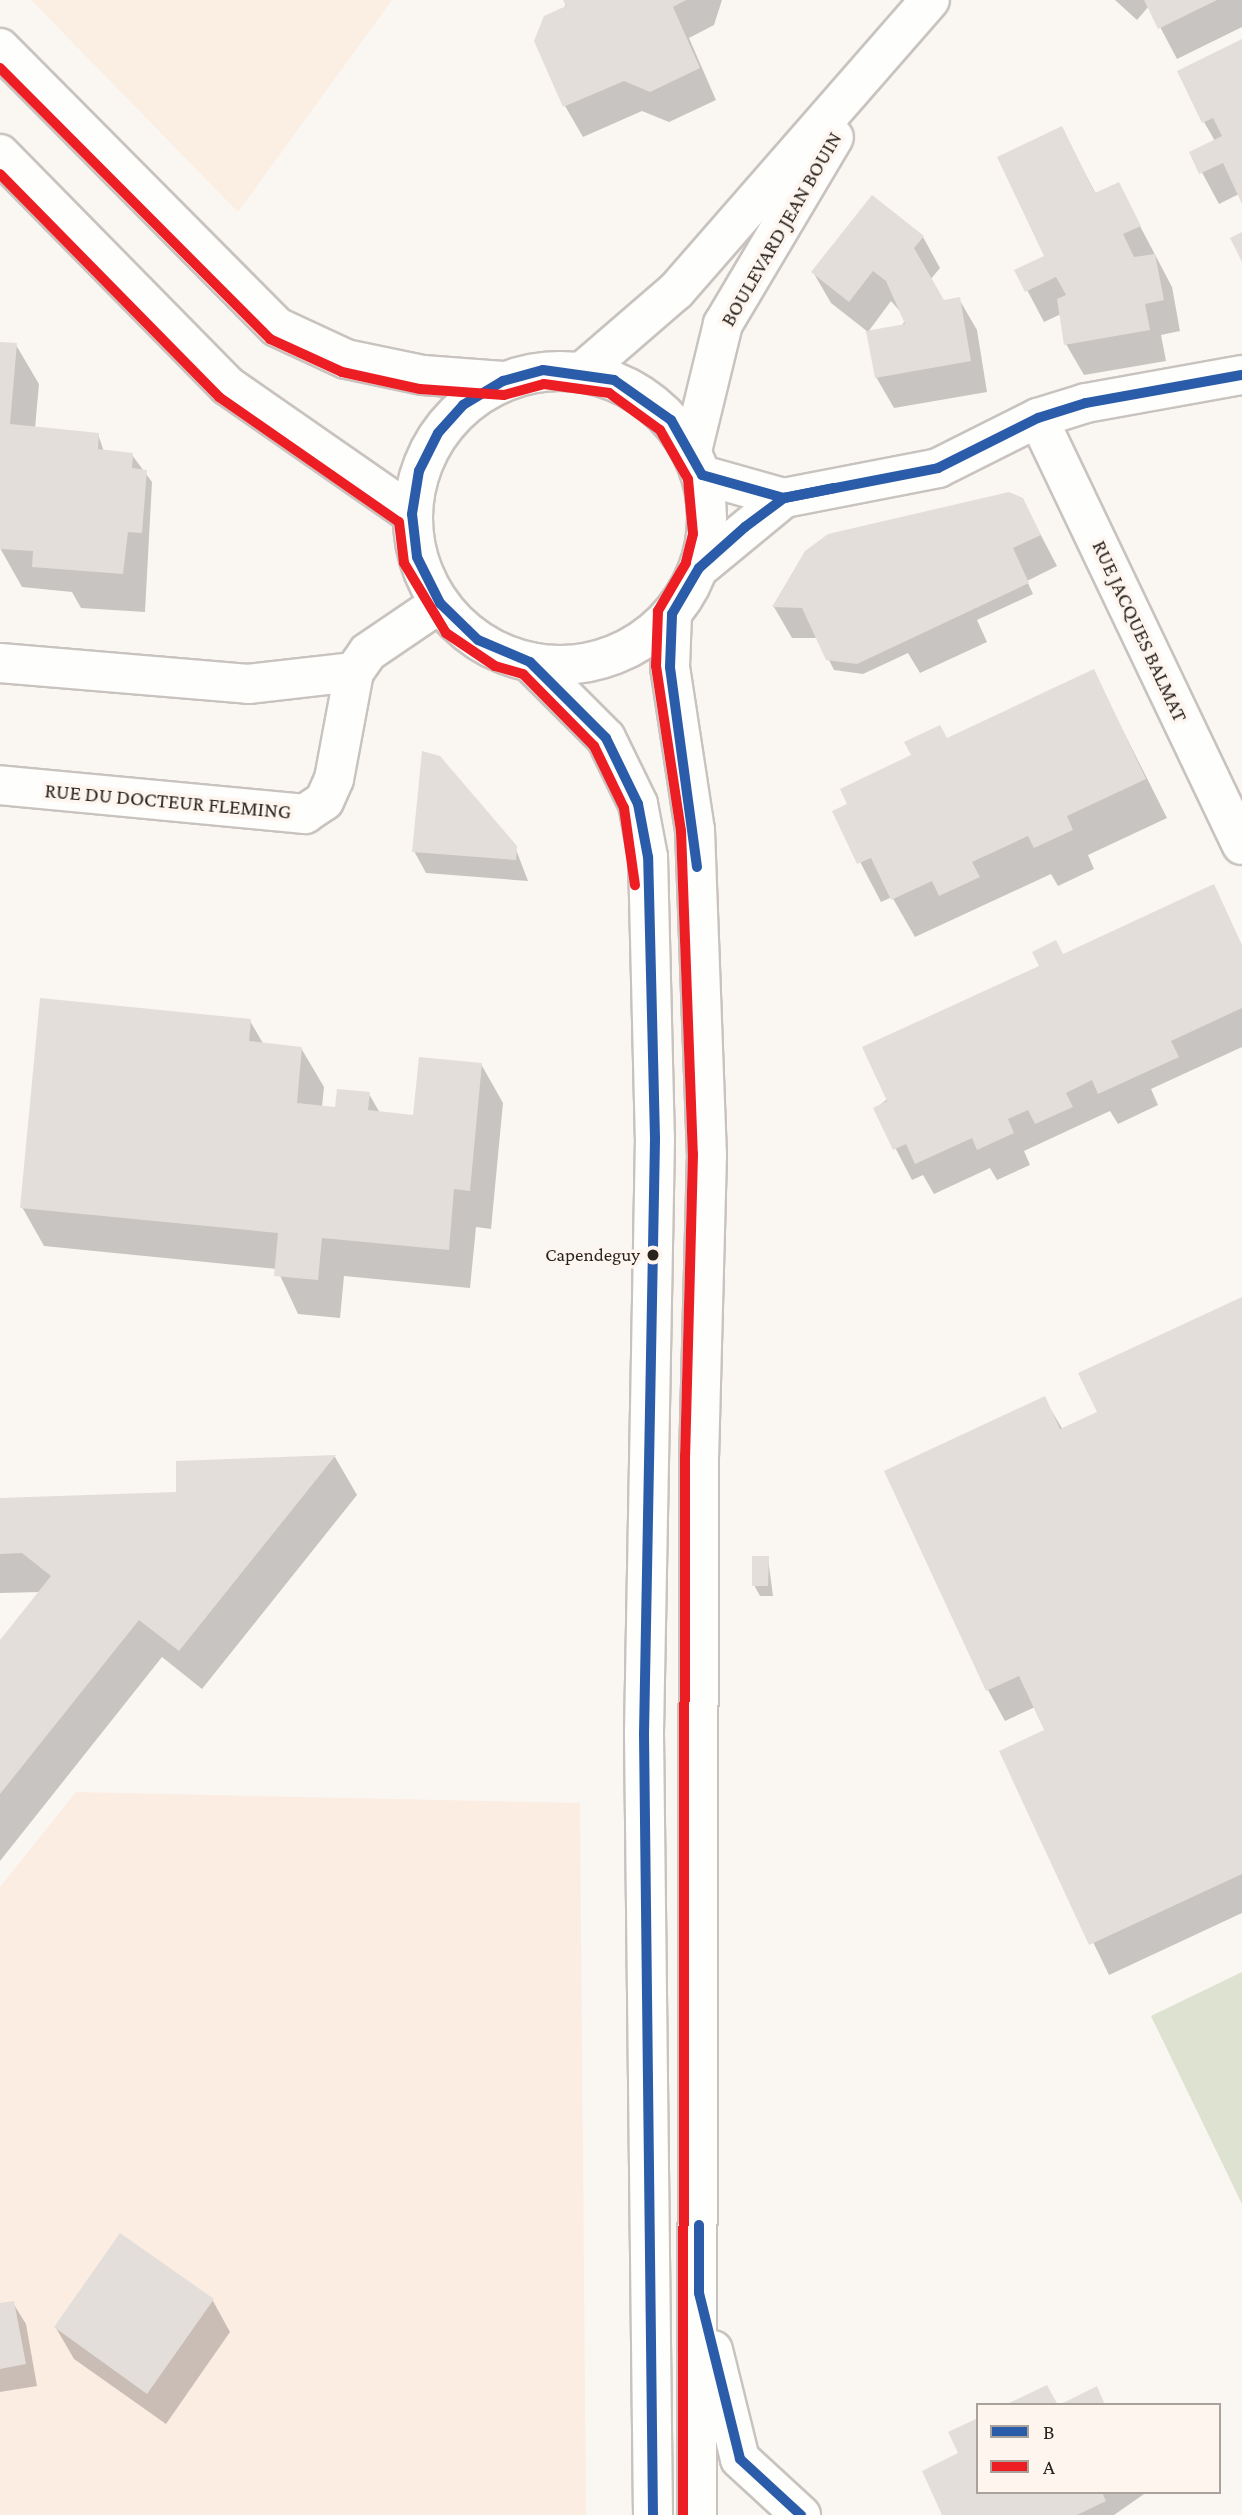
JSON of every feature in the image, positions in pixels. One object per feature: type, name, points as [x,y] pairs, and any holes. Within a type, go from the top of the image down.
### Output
[{"type":"street","name":"BOULEVARD JEAN BOUIN","points":[[582,372],[676,291],[930,0]]},
{"type":"street","points":[[0,48],[277,327],[346,359],[423,374],[503,381]]},
{"type":"street","name":"BOULEVARD JEAN BOUIN","points":[[699,568],[707,535],[697,463],[723,324],[881,57]]},
{"type":"street","points":[[0,154],[229,386],[412,514]]},
{"type":"street","points":[[785,498],[697,463],[643,395],[582,372],[543,370],[503,381],[463,405],[438,433],[419,471],[412,514],[417,557],[440,603],[478,640],[530,662],[573,665],[616,655],[672,614],[699,568],[785,498],[938,468],[1038,418],[1086,402],[1242,375]]},
{"type":"street","name":"RUE JACQUES BALMAT","points":[[1038,418],[1242,845]]},
{"type":"street","name":"RUE DU DOCTEUR FLEMING","points":[[0,785],[305,814],[324,800],[334,779],[355,672],[368,652],[440,603]]},
{"type":"street","points":[[672,614],[670,667],[695,830],[707,1154],[699,1441],[697,2515]]},
{"type":"street","points":[[530,662],[606,737],[638,804],[648,857],[655,1138],[644,1734],[653,2515]]},
{"type":"street","points":[[0,663],[248,684],[355,672]]},
{"type":"street","points":[[699,2293],[740,2459],[801,2515]]},
{"type":"shaded area","points":[[31,0],[392,0],[238,212]]},
{"type":"shaded area","points":[[76,1792],[580,1803],[586,2515],[0,2515],[0,1887]]},
{"type":"green space","points":[[1242,1972],[1242,2204],[1151,2016]]},
{"type":"building","points":[[563,0],[686,0],[673,7],[700,68],[650,92],[624,81],[563,107],[534,41],[544,16],[566,6]]},
{"type":"building","points":[[1144,0],[1217,0],[1158,29]]},
{"type":"building","points":[[1242,39],[1242,204],[1223,163],[1199,174],[1189,152],[1222,136],[1213,118],[1202,123],[1177,71]]},
{"type":"building","points":[[1062,126],[1095,193],[1119,182],[1141,226],[1123,234],[1134,257],[1155,254],[1164,300],[1145,304],[1150,330],[1064,345],[1057,299],[1066,295],[1056,277],[1025,292],[1014,270],[1044,256],[997,157]]},
{"type":"building","points":[[872,195],[924,236],[914,248],[944,300],[960,297],[971,361],[875,378],[866,331],[905,324],[886,281],[873,271],[849,302],[811,272]]},
{"type":"building","points":[[1242,232],[1242,262],[1230,238]]},
{"type":"building","points":[[0,342],[17,343],[10,424],[99,433],[98,449],[133,453],[132,468],[147,470],[142,533],[128,532],[123,574],[32,567],[33,551],[0,549]]},
{"type":"building","points":[[1009,492],[1023,498],[1041,535],[1013,548],[1029,583],[857,664],[826,660],[802,608],[772,607],[805,551],[828,534]]},
{"type":"building","points":[[1094,669],[1146,779],[1067,816],[1073,830],[1034,848],[1028,836],[972,862],[980,877],[939,896],[932,881],[891,900],[871,858],[857,864],[832,811],[847,804],[840,789],[911,755],[904,742],[940,725],[947,738]]},
{"type":"building","points":[[422,751],[440,756],[517,846],[516,860],[412,852]]},
{"type":"building","points":[[1214,884],[1242,945],[1242,1008],[1171,1041],[1179,1057],[1098,1094],[1092,1080],[1066,1093],[1073,1107],[1035,1124],[1028,1110],[1008,1119],[1014,1133],[977,1150],[972,1138],[915,1164],[906,1144],[893,1150],[873,1108],[887,1101],[862,1047],[1039,966],[1032,952],[1056,940],[1063,954]]},
{"type":"building","points":[[40,998],[251,1019],[249,1041],[302,1047],[297,1103],[335,1107],[337,1089],[370,1092],[368,1110],[413,1115],[419,1057],[482,1063],[470,1191],[454,1189],[449,1250],[322,1238],[318,1280],[274,1276],[278,1233],[20,1208]]},
{"type":"building","points":[[1242,1297],[1242,1874],[1089,1945],[999,1751],[1044,1730],[1019,1676],[986,1691],[884,1471],[1045,1396],[1060,1429],[1097,1412],[1078,1373]]},
{"type":"building","points":[[336,1455],[179,1651],[139,1620],[0,1794],[0,1640],[51,1576],[22,1553],[0,1554],[0,1498],[176,1492],[176,1461]]},
{"type":"building","points":[[752,1556],[769,1556],[768,1586],[752,1586]]},
{"type":"building","points":[[120,2233],[214,2299],[147,2394],[54,2327]]},
{"type":"building","points":[[14,2301],[26,2364],[0,2369],[0,2303]]},
{"type":"building","points":[[1047,2385],[1057,2403],[1009,2403]]},
{"type":"building","points":[[1097,2386],[1104,2403],[1063,2403]]},
{"type":"building","points":[[976,2419],[976,2494],[1103,2494],[1106,2501],[1077,2515],[942,2515],[922,2471],[958,2453],[948,2432]]},
{"type":"transit line","name":"A","points":[[0,68],[270,339],[342,372],[420,389],[504,395],[544,384],[609,393],[660,430],[688,479],[693,534],[686,563],[658,611],[656,666],[681,831],[693,1154],[685,1455],[683,2515]]},
{"type":"transit line","name":"A","points":[[0,174],[219,397],[399,522],[404,563],[446,633],[495,666],[523,674],[594,746],[624,808],[635,885]]},
{"type":"transit line","name":"B","points":[[653,2515],[644,1734],[655,1138],[648,857],[638,804],[606,738],[530,662],[478,640],[440,603],[417,557],[412,514],[419,471],[438,433],[463,405],[503,381],[543,370],[614,380],[671,420],[702,475],[784,498],[938,468],[1038,418],[1086,403],[1242,375]]},
{"type":"transit line","name":"B","points":[[697,867],[670,667],[672,614],[699,568],[745,527],[784,498],[834,488]]},
{"type":"transit line","name":"B","points":[[699,2225],[699,2293],[740,2459],[801,2515]]},
{"type":"place","name":"Capendeguy","points":[[653,1255]]}]
